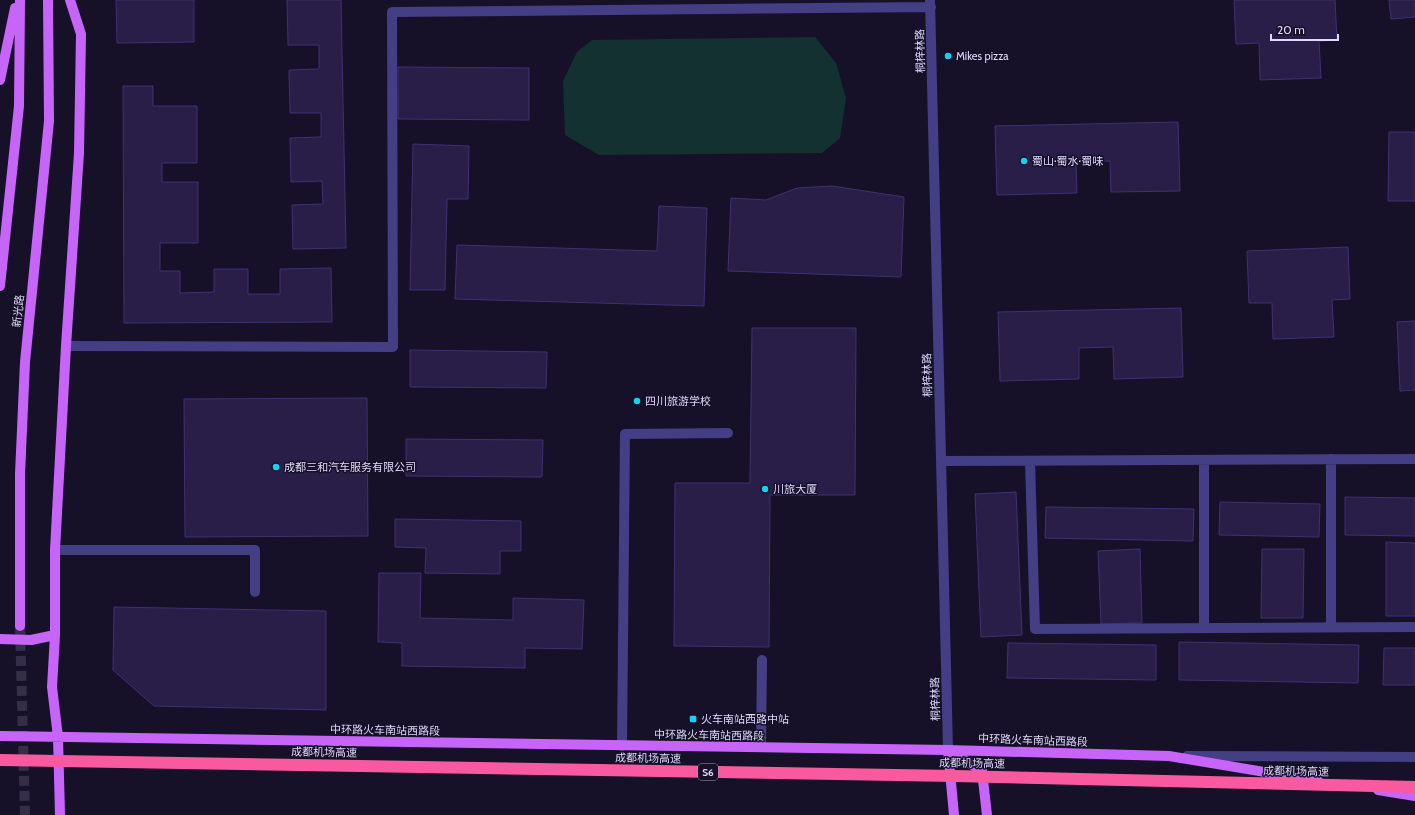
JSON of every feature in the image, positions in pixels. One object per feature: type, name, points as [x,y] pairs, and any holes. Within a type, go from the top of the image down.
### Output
[{"type":"highway","name":"成都机场高速","points":[[0,760],[947,776],[1415,787]]},
{"type":"main road","points":[[0,80],[18,0]]},
{"type":"main road","points":[[0,286],[19,106],[18,0]]},
{"type":"main road","name":"新光路","points":[[20,626],[20,474],[25,362],[49,121],[48,0]]},
{"type":"main road","points":[[60,815],[58,737],[52,687],[55,635],[55,550],[66,346],[79,153],[81,42],[81,34],[70,0]]},
{"type":"main road","points":[[0,639],[31,640],[55,635]]},
{"type":"main road","name":"中环路火车南站西路段","points":[[0,736],[948,750],[1169,756],[1415,796]]},
{"type":"main road","points":[[948,750],[954,815]]},
{"type":"main road","points":[[948,750],[982,771],[987,815]]},
{"type":"street","points":[[66,346],[393,347],[392,12],[930,3]]},
{"type":"street","name":"桐梓林路","points":[[930,3],[948,750]]},
{"type":"street","points":[[622,746],[625,434],[728,433]]},
{"type":"street","points":[[1331,459],[1331,627]]},
{"type":"street","points":[[941,461],[1415,459]]},
{"type":"street","points":[[1204,460],[1204,628]]},
{"type":"street","points":[[1030,461],[1035,629],[1415,627]]},
{"type":"street","points":[[55,550],[255,550],[255,592]]},
{"type":"street","points":[[761,747],[762,660]]},
{"type":"street","points":[[1169,756],[1415,757]]},
{"type":"green space","points":[[815,37],[836,63],[846,98],[840,138],[822,153],[599,155],[565,135],[563,81],[577,52],[592,40]]},
{"type":"building","points":[[116,0],[194,0],[194,42],[117,43]]},
{"type":"building","points":[[287,0],[341,0],[346,248],[293,249],[292,205],[323,204],[322,181],[291,182],[290,138],[321,137],[321,113],[290,113],[289,70],[319,69],[319,45],[288,45]]},
{"type":"building","points":[[1234,0],[1335,0],[1337,40],[1319,41],[1321,78],[1260,80],[1259,43],[1236,44]]},
{"type":"building","points":[[1389,0],[1415,0],[1415,17],[1391,19]]},
{"type":"building","points":[[398,67],[529,68],[529,120],[398,119]]},
{"type":"building","points":[[123,86],[153,86],[153,106],[197,106],[197,163],[162,163],[162,182],[198,182],[198,243],[160,243],[160,271],[180,271],[180,293],[214,292],[214,269],[248,269],[248,294],[280,294],[280,269],[331,268],[332,322],[124,323]]},
{"type":"building","points":[[1178,122],[1180,191],[1111,192],[1110,161],[1076,162],[1077,193],[997,195],[995,126]]},
{"type":"building","points":[[1389,132],[1415,132],[1415,201],[1388,201]]},
{"type":"building","points":[[413,144],[469,146],[468,199],[447,199],[445,290],[410,290]]},
{"type":"building","points":[[832,186],[904,197],[901,277],[728,271],[731,198],[766,200],[797,188]]},
{"type":"building","points":[[659,206],[707,208],[704,306],[455,299],[457,245],[657,251]]},
{"type":"building","points":[[1348,247],[1350,299],[1332,300],[1334,337],[1273,339],[1272,303],[1249,303],[1247,251]]},
{"type":"building","points":[[1181,308],[1183,377],[1114,379],[1113,347],[1079,348],[1079,379],[1000,381],[998,312]]},
{"type":"building","points":[[1415,321],[1415,390],[1400,391],[1397,322]]},
{"type":"building","name":"川旅大厦","points":[[752,328],[856,328],[855,495],[770,495],[769,647],[674,646],[675,483],[750,483]]},
{"type":"building","points":[[410,350],[547,352],[546,388],[410,387]]},
{"type":"building","name":"成都三和汽车服务有限公司","points":[[367,398],[368,536],[185,537],[184,399]]},
{"type":"building","points":[[406,439],[543,440],[542,477],[406,476]]},
{"type":"building","points":[[1016,492],[1022,635],[981,637],[975,494]]},
{"type":"building","points":[[1345,497],[1415,498],[1415,536],[1345,535]]},
{"type":"building","points":[[1220,502],[1320,504],[1319,537],[1219,535]]},
{"type":"building","points":[[1046,507],[1194,509],[1193,541],[1045,538]]},
{"type":"building","points":[[395,519],[521,521],[521,551],[500,551],[500,574],[425,573],[426,548],[395,547]]},
{"type":"building","points":[[1386,542],[1415,543],[1415,616],[1386,616]]},
{"type":"building","points":[[1140,549],[1142,623],[1101,624],[1098,551]]},
{"type":"building","points":[[1262,549],[1304,549],[1303,618],[1261,618]]},
{"type":"building","points":[[379,573],[421,573],[420,618],[513,620],[513,598],[584,600],[582,649],[525,648],[525,668],[402,666],[402,643],[378,642]]},
{"type":"building","points":[[114,607],[326,611],[326,710],[154,706],[113,670]]},
{"type":"building","points":[[1179,642],[1359,645],[1358,683],[1179,680]]},
{"type":"building","points":[[1008,643],[1156,645],[1156,680],[1007,678]]},
{"type":"building","points":[[1384,648],[1415,648],[1415,685],[1383,685]]},
{"type":"tunnel","points":[[20,626],[25,815]]},
{"type":"place","name":"Mikes pizza","points":[[948,56]]},
{"type":"place","name":"蜀山·蜀水·蜀味","points":[[1024,161]]},
{"type":"place","name":"四川旅游学校","points":[[637,401]]},
{"type":"place","name":"成都三和汽车服务有限公司","points":[[276,467]]},
{"type":"place","name":"川旅大厦","points":[[765,489]]},
{"type":"place","name":"火车南站西路中站","points":[[693,719]]}]
